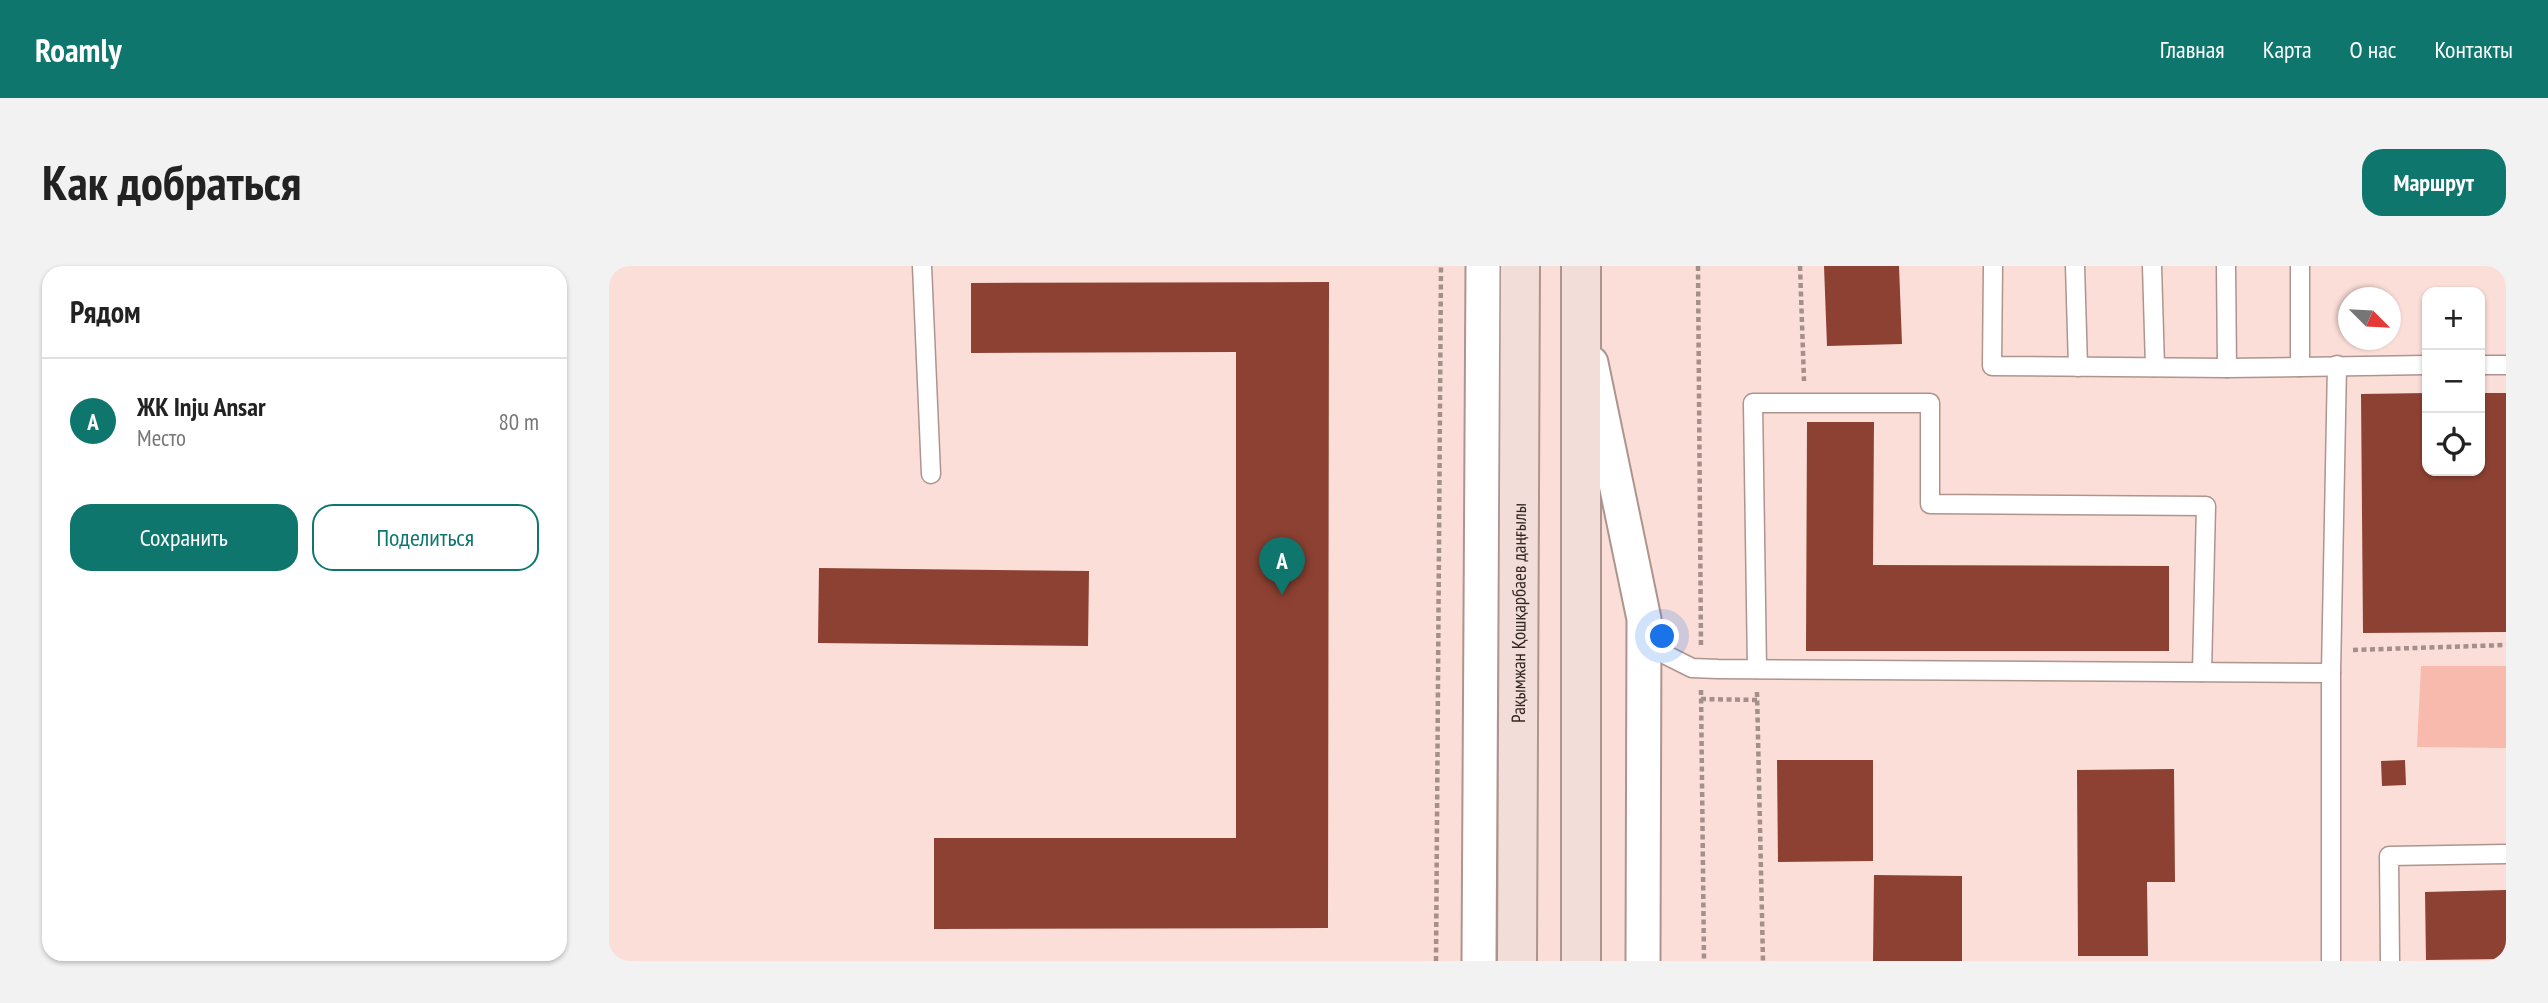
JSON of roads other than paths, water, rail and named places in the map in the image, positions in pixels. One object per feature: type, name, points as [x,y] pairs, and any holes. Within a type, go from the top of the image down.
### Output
[{"type":"main road","name":"Рақымжан Қошқарбаев даңғылы","points":[[1517,961],[1520,266]]},
{"type":"main road","points":[[1581,266],[1581,961]]},
{"type":"street","points":[[1479,961],[1483,266]]},
{"type":"street","points":[[1581,314],[1644,619],[1643,961]]},
{"type":"lane","points":[[922,266],[931,474]]},
{"type":"lane","points":[[1993,266],[1992,366],[2227,368],[2422,365]]},
{"type":"lane","points":[[2075,266],[2078,367]]},
{"type":"lane","points":[[2152,266],[2155,368]]},
{"type":"lane","points":[[2226,266],[2227,368]]},
{"type":"lane","points":[[2300,266],[2300,367]]},
{"type":"lane","points":[[2331,961],[2331,651],[2337,365]]},
{"type":"lane","points":[[2485,365],[2506,365]]},
{"type":"lane","points":[[1757,669],[1753,403],[1930,403],[1930,504],[2206,506],[2203,672]]},
{"type":"lane","points":[[1644,644],[1692,668],[2331,673]]},
{"type":"lane","points":[[2390,961],[2389,856],[2506,854]]},
{"type":"place","name":"ЖК Inju Ansar","points":[[1282,595]]}]
